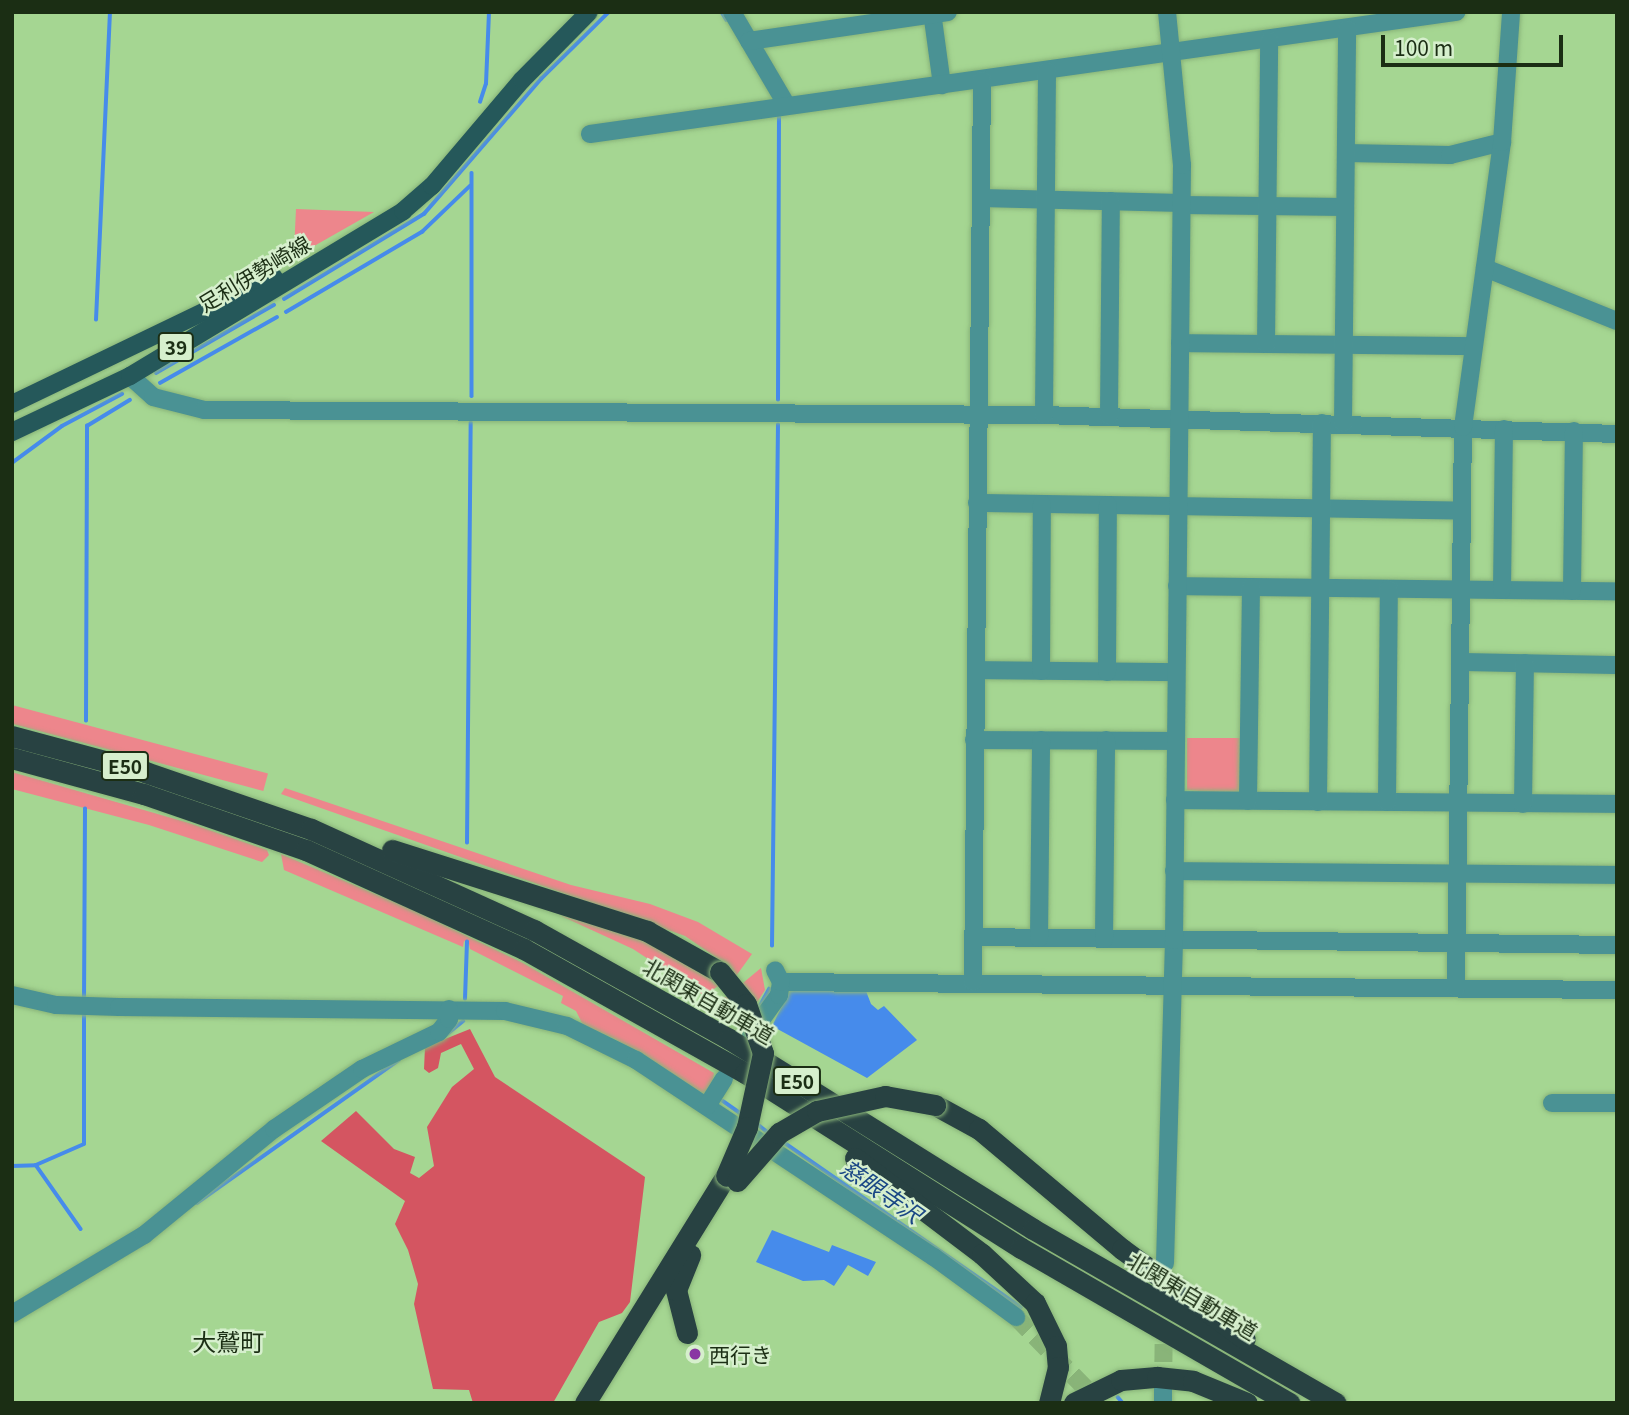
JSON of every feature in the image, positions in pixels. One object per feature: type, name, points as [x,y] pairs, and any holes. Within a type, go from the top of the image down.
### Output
[{"type":"highway","name":"北関東自動車道","points":[[12,736],[236,802],[412,871],[585,956],[729,1039],[1194,1325],[1336,1403]]},
{"type":"highway","name":"E50","points":[[12,758],[231,822],[373,877],[544,959],[745,1073],[1021,1248],[1289,1403]]},
{"type":"highway","points":[[236,802],[647,931],[720,972],[746,1004],[763,1053],[747,1127],[731,1178],[678,1277],[677,1303],[687,1333]]},
{"type":"highway","points":[[745,1073],[787,1113],[900,1190],[1024,1291],[1048,1323],[1056,1346],[1058,1367],[1049,1403]]},
{"type":"highway","points":[[585,1403],[731,1178],[779,1133],[817,1111],[885,1096],[935,1105],[979,1129],[1189,1302],[1305,1372],[1345,1403]]},
{"type":"highway","points":[[1074,1403],[1121,1380],[1157,1377],[1193,1381],[1247,1403]]},
{"type":"main road","name":"足利伊勢崎線","points":[[12,432],[130,376],[403,211],[432,186],[522,80],[589,12]]},
{"type":"main road","name":"足利伊勢崎線","points":[[12,404],[136,342],[334,251]]},
{"type":"main road","points":[[52,386],[107,366],[130,376],[136,342]]},
{"type":"street","points":[[732,12],[786,104]]},
{"type":"street","points":[[1165,1263],[1174,940],[1182,204],[1167,12]]},
{"type":"street","points":[[590,134],[786,104],[1269,41],[1347,29],[1369,19],[1456,12]]},
{"type":"street","points":[[1456,988],[1463,427],[1502,142],[1511,12]]},
{"type":"street","points":[[749,41],[938,13],[942,85]]},
{"type":"street","points":[[1343,423],[1347,29]]},
{"type":"street","points":[[1266,344],[1269,41]]},
{"type":"street","points":[[1044,415],[1047,71]]},
{"type":"street","points":[[973,982],[982,80]]},
{"type":"street","points":[[1346,153],[1450,155],[1502,142]]},
{"type":"street","points":[[981,198],[1345,207]]},
{"type":"street","points":[[1109,416],[1111,201]]},
{"type":"street","points":[[1485,268],[1617,321]]},
{"type":"street","points":[[1180,343],[1473,346]]},
{"type":"street","points":[[130,376],[153,397],[205,410],[1109,416],[1617,434]]},
{"type":"street","points":[[1318,802],[1322,423]]},
{"type":"street","points":[[1502,590],[1504,429]]},
{"type":"street","points":[[1572,591],[1574,431]]},
{"type":"street","points":[[977,503],[1462,511]]},
{"type":"street","points":[[1041,671],[1042,504]]},
{"type":"street","points":[[1107,672],[1108,505]]},
{"type":"street","points":[[1177,586],[1617,591]]},
{"type":"street","points":[[1248,801],[1251,587]]},
{"type":"street","points":[[1387,802],[1389,589]]},
{"type":"street","points":[[1460,662],[1617,666]]},
{"type":"street","points":[[1523,803],[1525,663]]},
{"type":"street","points":[[977,670],[1176,672]]},
{"type":"street","points":[[974,740],[1176,741]]},
{"type":"street","points":[[1039,938],[1041,740]]},
{"type":"street","points":[[1104,939],[1106,740]]},
{"type":"street","points":[[1175,800],[1617,804]]},
{"type":"street","points":[[1174,871],[1617,875]]},
{"type":"street","points":[[974,937],[1617,945]]},
{"type":"street","points":[[751,1034],[779,995],[778,976],[973,982],[1617,990]]},
{"type":"street","points":[[12,995],[56,1005],[505,1011],[567,1026],[615,1047],[707,1106],[934,1257],[1016,1317]]},
{"type":"street","points":[[12,1314],[144,1235],[274,1129],[362,1069],[439,1032],[449,1019],[449,1009]]},
{"type":"street","points":[[707,1106],[724,1079]]},
{"type":"street","points":[[1552,1103],[1617,1103]]},
{"type":"shaded area","points":[[296,209],[374,212],[300,254],[294,251]]},
{"type":"shaded area","points":[[12,705],[268,774],[263,791],[12,724]]},
{"type":"shaded area","points":[[1187,738],[1244,738],[1243,788],[1236,794],[1187,790]]},
{"type":"shaded area","points":[[12,772],[189,823],[267,850],[269,855],[262,862],[149,825],[12,789]]},
{"type":"shaded area","points":[[285,788],[571,885],[650,904],[698,922],[752,954],[736,976],[703,995],[633,949],[559,915],[645,938],[718,979],[730,967],[685,936],[281,794]]},
{"type":"shaded area","points":[[281,854],[413,910],[523,963],[714,1073],[712,1088],[704,1095],[615,1039],[583,1025],[576,1011],[561,1003],[563,996],[470,949],[469,944],[464,941],[463,947],[284,870]]},
{"type":"shaded area","points":[[761,968],[765,990],[741,1027],[700,1004],[726,997]]},
{"type":"shaded area","points":[[470,1029],[495,1077],[645,1177],[630,1302],[622,1313],[599,1322],[553,1403],[473,1403],[469,1390],[433,1389],[414,1304],[418,1284],[408,1250],[395,1224],[405,1201],[321,1141],[356,1111],[394,1149],[415,1157],[410,1173],[419,1178],[434,1166],[427,1127],[452,1087],[474,1069],[461,1044],[441,1053],[438,1068],[429,1073],[424,1069],[425,1047]]},
{"type":"water","points":[[790,990],[866,991],[871,1004],[878,1010],[884,1006],[917,1040],[867,1078],[772,1026]]},
{"type":"water","points":[[772,1230],[829,1252],[832,1245],[876,1262],[868,1276],[848,1265],[834,1286],[824,1280],[803,1281],[756,1262]]},
{"type":"waterway","points":[[96,320],[110,12]]},
{"type":"waterway","points":[[480,102],[486,84],[489,12]]},
{"type":"waterway","points":[[284,299],[424,214],[541,79],[609,12]]},
{"type":"waterway","points":[[722,12],[727,20]]},
{"type":"waterway","points":[[778,400],[779,112]]},
{"type":"waterway","points":[[472,173],[472,396]]},
{"type":"waterway","points":[[286,312],[422,232],[470,186]]},
{"type":"waterway","points":[[156,373],[274,305]]},
{"type":"waterway","points":[[160,383],[277,317]]},
{"type":"waterway","points":[[12,463],[62,426],[122,394]]},
{"type":"waterway","points":[[86,721],[87,426],[130,400]]},
{"type":"waterway","points":[[467,843],[471,423]]},
{"type":"waterway","points":[[772,946],[778,425]]},
{"type":"waterway","points":[[84,1002],[85,809]]},
{"type":"waterway","points":[[465,999],[467,942]]},
{"type":"waterway","name":"慈眼寺沢","points":[[757,1011],[769,989]]},
{"type":"waterway","points":[[36,1165],[84,1144],[84,1013]]},
{"type":"waterway","points":[[446,1035],[463,1021]]},
{"type":"waterway","points":[[197,1203],[399,1060]]},
{"type":"waterway","name":"慈眼寺沢","points":[[723,1101],[743,1115]]},
{"type":"waterway","name":"慈眼寺沢","points":[[756,1123],[769,1133]]},
{"type":"waterway","name":"慈眼寺沢","points":[[782,1141],[1021,1307]]},
{"type":"waterway","points":[[12,1166],[36,1165],[81,1229]]},
{"type":"waterway","name":"慈眼寺沢","points":[[1118,1397],[1123,1403]]},
{"type":"tunnel","points":[[1016,1317],[1100,1403]]},
{"type":"tunnel","points":[[1163,1389],[1164,1319]]},
{"type":"place","name":"西行き","points":[[695,1354]]},
{"type":"district","name":"大鷲町","points":[[228,1341]]}]
